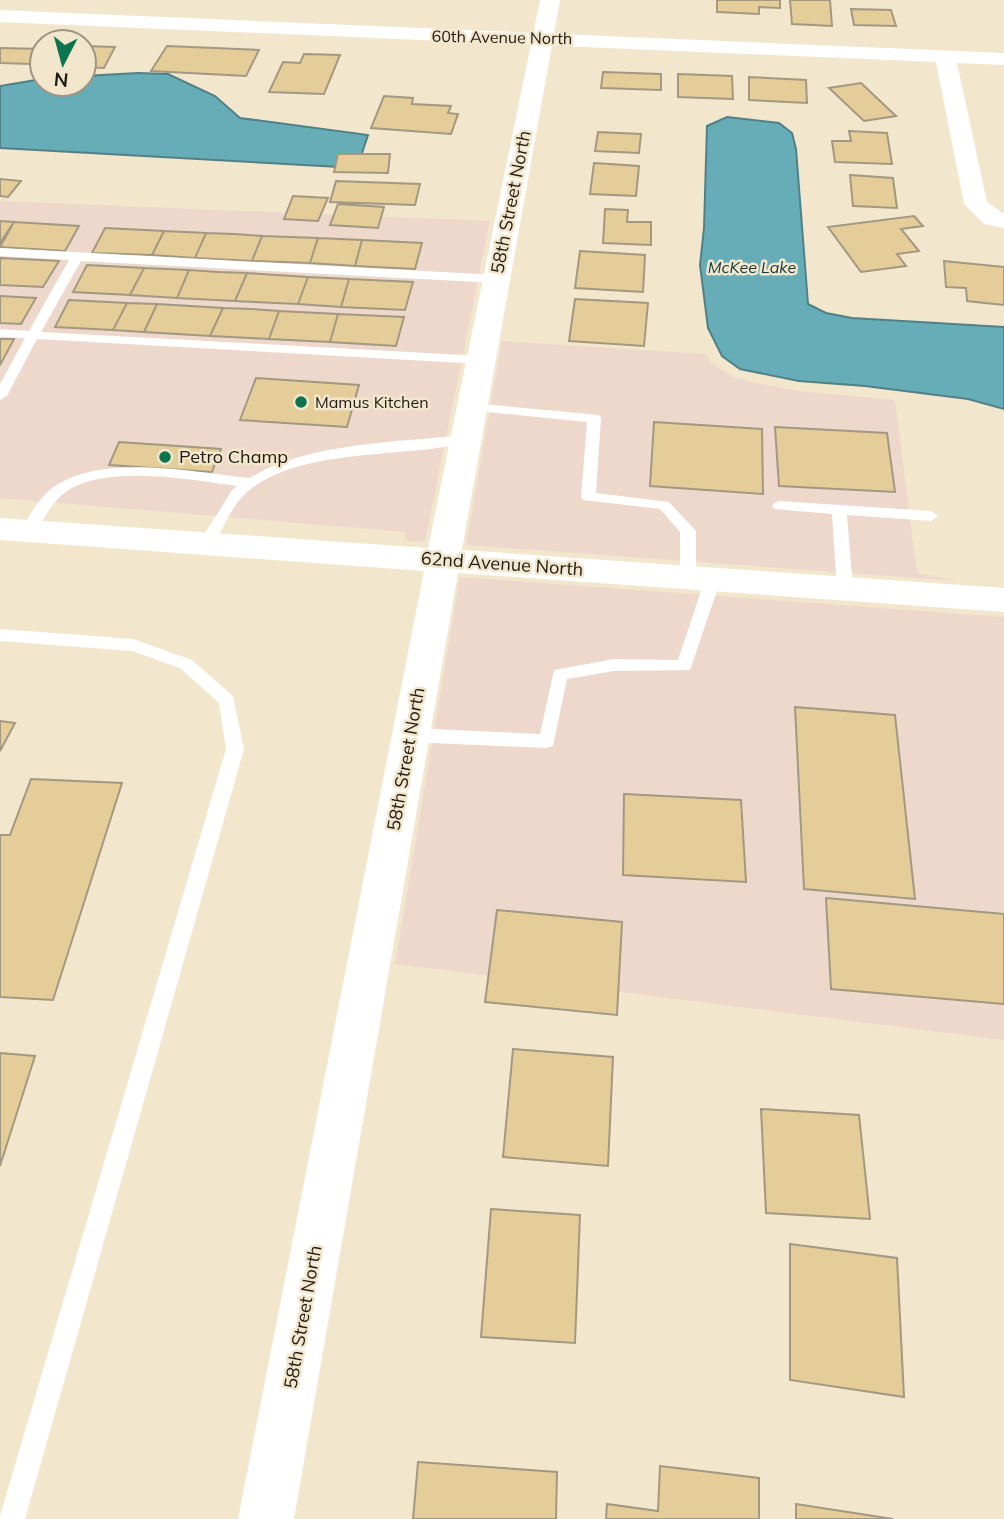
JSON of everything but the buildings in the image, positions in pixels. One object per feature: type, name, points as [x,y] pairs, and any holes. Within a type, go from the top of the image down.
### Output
[{"type":"street","name":"58th Street North","points":[[266,1519],[465,439],[550,0]]},
{"type":"street","name":"60th Avenue North","points":[[0,16],[496,39],[543,37],[1004,59]]},
{"type":"street","points":[[945,56],[976,204],[992,219],[1004,221]]},
{"type":"street","name":"62nd Avenue North","points":[[14,530],[1004,600]]},
{"type":"lane","points":[[0,252],[497,279]]},
{"type":"lane","points":[[0,396],[77,257]]},
{"type":"lane","points":[[0,332],[481,360]]},
{"type":"lane","points":[[410,735],[547,741],[560,674],[614,665],[684,666],[701,578],[688,531],[664,505],[588,497],[594,418],[472,407]]},
{"type":"lane","points":[[206,543],[237,493],[266,474],[315,457],[465,439]]},
{"type":"lane","points":[[14,530],[60,489],[86,475],[135,474],[252,483]]},
{"type":"lane","points":[[779,506],[931,516]]},
{"type":"lane","points":[[839,510],[845,589]]},
{"type":"lane","points":[[0,635],[133,645],[186,664],[227,700],[235,749],[12,1519]]},
{"type":"shaded area","points":[[0,201],[490,221],[425,542],[404,541],[406,532],[0,498]]},
{"type":"shaded area","points":[[502,341],[706,354],[711,363],[737,379],[799,391],[895,400],[917,573],[958,581],[466,545]]},
{"type":"shaded area","points":[[460,577],[1004,617],[1004,1040],[395,964]]},
{"type":"water","points":[[168,74],[215,96],[240,118],[368,135],[357,168],[0,148],[0,86],[28,81],[28,98],[98,98],[98,75]]},
{"type":"water","name":"McKee Lake","points":[[727,117],[779,123],[792,133],[796,149],[808,304],[826,313],[852,318],[1004,327],[1004,409],[968,399],[799,381],[740,369],[722,356],[708,328],[700,265],[704,228],[707,126]]},
{"type":"place","name":"Mamus Kitchen","points":[[301,402]]},
{"type":"place","name":"Petro Champ","points":[[165,457]]}]
